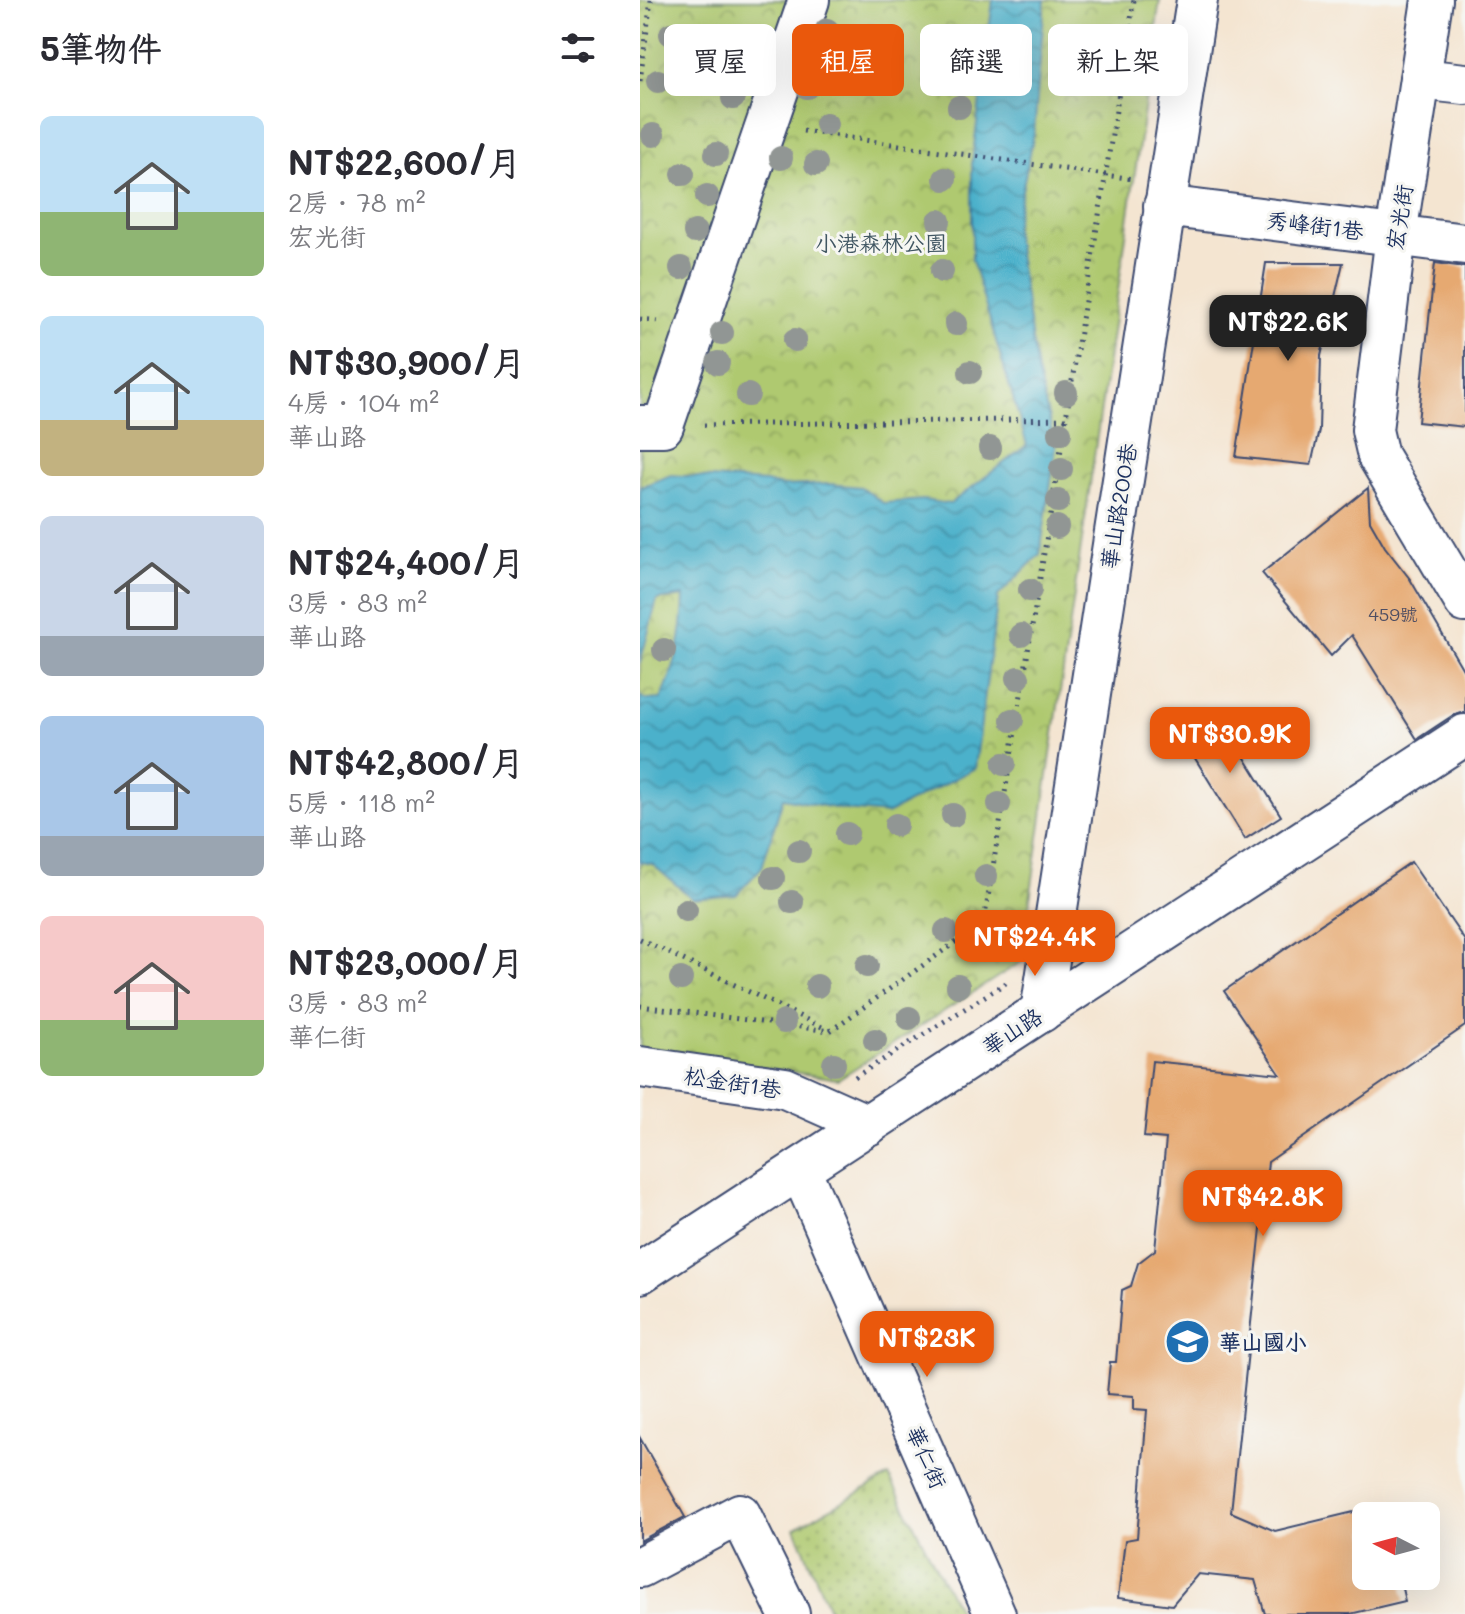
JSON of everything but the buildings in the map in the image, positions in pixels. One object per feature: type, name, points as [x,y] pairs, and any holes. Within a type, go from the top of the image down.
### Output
[{"type":"street","points":[[651,426],[766,125],[809,0]]},
{"type":"street","name":"華山路200巷","points":[[1041,1012],[1197,0]]},
{"type":"street","name":"宏光街","points":[[1432,0],[1396,235],[1372,430],[1378,456],[1465,602]]},
{"type":"street","points":[[1420,79],[1465,84]]},
{"type":"street","name":"秀峰街1巷","points":[[1166,195],[1465,244]]},
{"type":"street","name":"華山路","points":[[640,1273],[1465,735]]},
{"type":"street","name":"松金街1巷","points":[[640,1067],[785,1088],[868,1125]]},
{"type":"street","name":"華仁街","points":[[800,1169],[995,1614]]},
{"type":"street","points":[[640,1567],[740,1514],[789,1614]]},
{"type":"path","points":[[640,81],[651,0]]},
{"type":"path","points":[[640,1006],[830,1031],[984,922],[1134,0]]},
{"type":"path","points":[[766,125],[1105,175],[1166,195]]},
{"type":"path","points":[[651,426],[1066,419]]},
{"type":"path","points":[[640,939],[830,1031]]},
{"type":"path","points":[[850,1080],[1010,980]]},
{"type":"green space","name":"小港森林公園","points":[[640,0],[1160,0],[1157,24],[1048,24],[1048,96],[1146,96],[1021,962],[838,1079],[640,1049]]},
{"type":"green space","points":[[889,1476],[960,1614],[831,1614],[795,1528]]},
{"type":"water","points":[[993,0],[1045,0],[1034,133],[1014,229],[1037,371],[1056,448],[1040,554],[998,596],[975,768],[887,814],[845,810],[783,798],[762,867],[736,895],[693,899],[652,864],[640,862],[640,696],[646,700],[661,699],[678,649],[684,596],[657,600],[640,663],[640,487],[671,475],[782,486],[829,484],[861,487],[883,503],[923,500],[950,504],[1027,445],[972,260],[972,162],[981,96],[1032,96],[1032,24],[990,24]]},
{"type":"place","name":"華山國小","points":[[1188,1341]]}]
